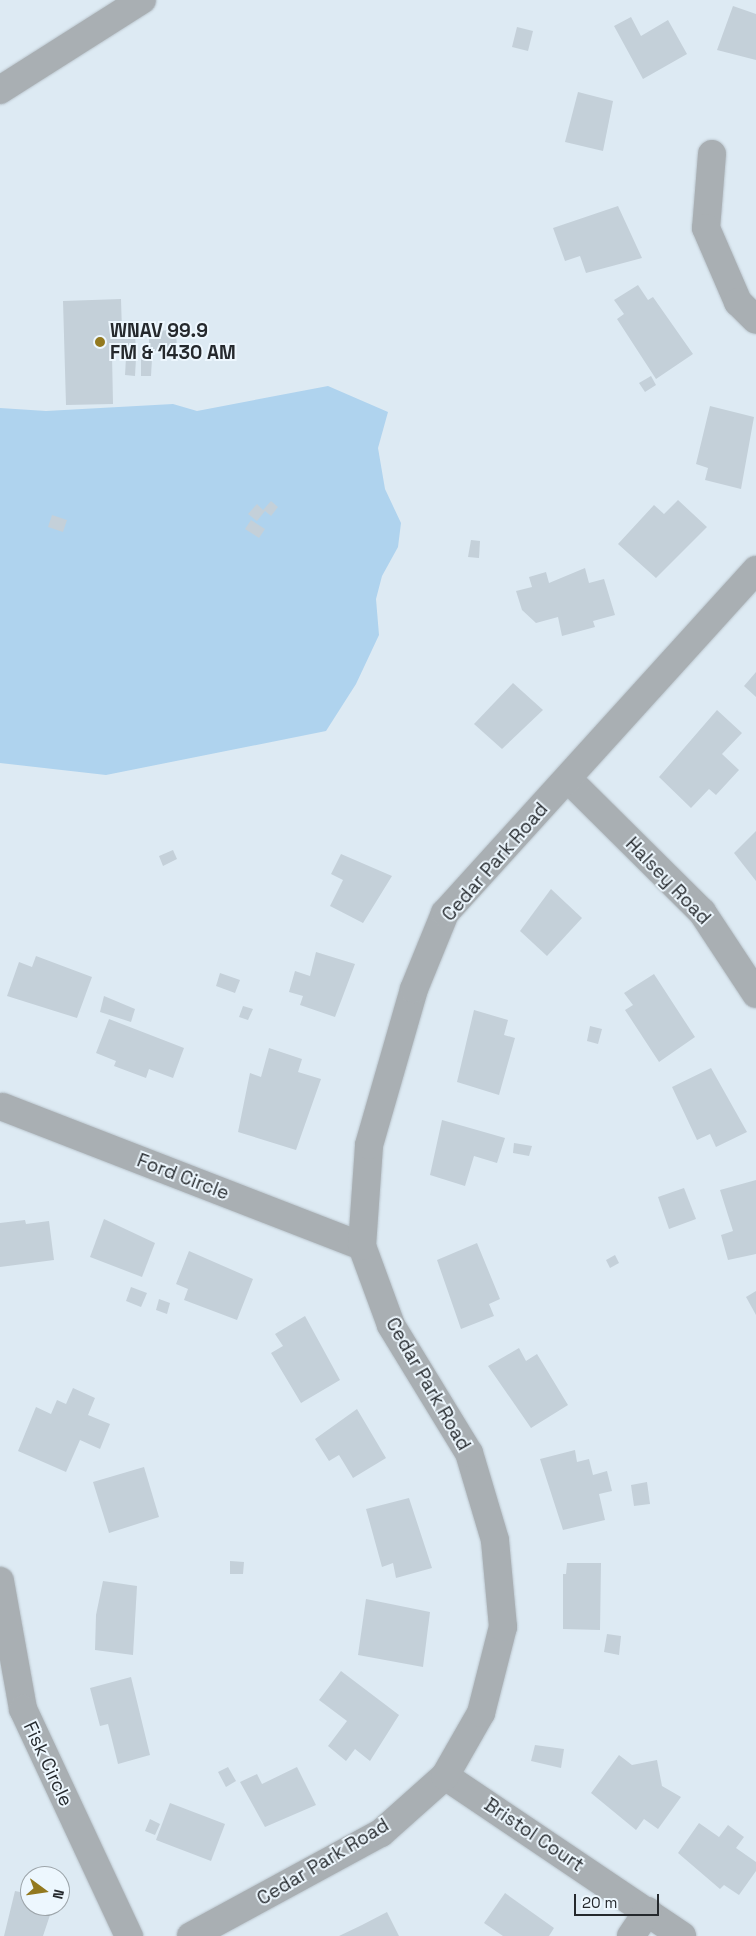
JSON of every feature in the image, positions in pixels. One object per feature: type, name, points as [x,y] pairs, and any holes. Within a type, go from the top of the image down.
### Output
[{"type":"street","points":[[0,90],[142,0]]},
{"type":"street","points":[[712,154],[706,228],[738,302],[756,320]]},
{"type":"street","name":"Cedar Park Road","points":[[191,1936],[381,1833],[445,1776],[481,1713],[503,1627],[495,1540],[469,1452],[391,1325],[362,1246],[369,1145],[414,989],[445,913],[756,570]]},
{"type":"street","name":"Halsey Road","points":[[568,779],[702,912],[756,994]]},
{"type":"street","name":"Ford Circle","points":[[4,1107],[362,1246]]},
{"type":"street","name":"Fisk Circle","points":[[0,1581],[23,1709],[129,1936]]},
{"type":"street","name":"Bristol Court","points":[[445,1776],[648,1911],[682,1936]]},
{"type":"street","points":[[631,1936],[648,1911]]},
{"type":"shaded area","points":[[328,386],[388,412],[378,448],[385,489],[401,523],[398,547],[382,576],[376,599],[379,635],[356,684],[326,731],[106,775],[0,763],[0,408],[46,411],[173,404],[197,411]]},
{"type":"building","points":[[733,6],[756,14],[756,60],[717,50]]},
{"type":"building","points":[[631,17],[641,36],[668,20],[687,54],[643,79],[614,26]]},
{"type":"building","points":[[517,27],[533,31],[528,51],[512,47]]},
{"type":"building","points":[[578,92],[613,101],[603,151],[565,142]]},
{"type":"building","points":[[618,206],[642,258],[586,273],[580,256],[565,261],[553,228]]},
{"type":"building","points":[[638,285],[648,300],[653,297],[693,354],[656,379],[617,319],[624,314],[614,300]]},
{"type":"building","name":"WNAV 99.9 FM & 1430 AM","points":[[121,299],[122,332],[135,331],[136,353],[112,354],[113,404],[66,405],[63,301]]},
{"type":"building","points":[[176,330],[177,350],[149,351],[149,331]]},
{"type":"building","points":[[126,358],[136,358],[135,376],[125,375]]},
{"type":"building","points":[[141,358],[152,358],[151,376],[141,376]]},
{"type":"building","points":[[651,376],[656,385],[645,392],[639,383]]},
{"type":"building","points":[[710,406],[754,417],[741,489],[705,480],[708,468],[696,464]]},
{"type":"building","points":[[678,500],[707,527],[656,578],[618,544],[654,505],[664,514]]},
{"type":"building","points":[[271,501],[278,507],[271,516],[265,511],[257,521],[248,514],[257,504],[263,510]]},
{"type":"building","points":[[52,515],[67,520],[63,532],[48,527]]},
{"type":"building","points":[[251,520],[265,529],[259,538],[245,529]]},
{"type":"building","points":[[471,540],[480,541],[479,558],[468,557]]},
{"type":"building","points":[[585,568],[589,583],[604,579],[615,615],[593,621],[595,627],[562,636],[558,617],[536,623],[522,610],[516,591],[532,587],[529,577],[546,572],[549,583]]},
{"type":"building","points":[[756,672],[756,697],[744,686]]},
{"type":"building","points":[[513,683],[543,710],[502,749],[474,724]]},
{"type":"building","points":[[717,710],[742,733],[722,754],[739,770],[716,795],[709,789],[691,808],[659,777]]},
{"type":"building","points":[[756,831],[756,881],[734,853]]},
{"type":"building","points":[[173,850],[177,859],[163,866],[159,856]]},
{"type":"building","points":[[341,854],[392,876],[363,923],[330,906],[343,880],[331,874]]},
{"type":"building","points":[[551,889],[582,918],[547,956],[520,931]]},
{"type":"building","points":[[316,952],[355,964],[335,1017],[300,1005],[303,996],[289,992],[295,971],[310,976]]},
{"type":"building","points":[[36,956],[92,977],[77,1018],[7,996],[19,962],[32,967]]},
{"type":"building","points":[[220,973],[240,980],[235,993],[216,986]]},
{"type":"building","points":[[654,974],[695,1037],[659,1062],[625,1010],[633,1005],[624,993]]},
{"type":"building","points":[[104,996],[135,1009],[131,1022],[100,1012]]},
{"type":"building","points":[[243,1006],[253,1009],[248,1020],[239,1017]]},
{"type":"building","points":[[474,1010],[508,1020],[504,1035],[515,1038],[499,1095],[457,1082]]},
{"type":"building","points":[[109,1019],[184,1048],[173,1078],[149,1069],[146,1078],[114,1066],[116,1061],[96,1053]]},
{"type":"building","points":[[590,1026],[602,1029],[598,1044],[587,1041]]},
{"type":"building","points":[[269,1048],[302,1059],[298,1072],[321,1079],[296,1150],[238,1132],[250,1073],[261,1077]]},
{"type":"building","points":[[711,1068],[747,1132],[716,1147],[710,1134],[697,1140],[672,1087]]},
{"type":"building","points":[[442,1120],[505,1138],[497,1163],[474,1156],[465,1186],[430,1175]]},
{"type":"building","points":[[514,1143],[532,1146],[529,1156],[513,1153]]},
{"type":"building","points":[[756,1180],[756,1254],[728,1260],[721,1235],[733,1231],[720,1190]]},
{"type":"building","points":[[684,1188],[696,1219],[669,1229],[658,1197]]},
{"type":"building","points":[[104,1219],[155,1243],[142,1277],[90,1257]]},
{"type":"building","points":[[25,1220],[26,1224],[49,1221],[54,1260],[0,1267],[0,1223]]},
{"type":"building","points":[[477,1243],[500,1299],[489,1304],[494,1316],[461,1329],[437,1260]]},
{"type":"building","points":[[189,1251],[253,1279],[237,1320],[184,1300],[188,1289],[176,1284]]},
{"type":"building","points":[[615,1255],[619,1263],[610,1268],[606,1260]]},
{"type":"building","points":[[131,1287],[147,1293],[141,1307],[126,1301]]},
{"type":"building","points":[[756,1291],[756,1315],[746,1297]]},
{"type":"building","points":[[159,1299],[170,1303],[167,1314],[156,1310]]},
{"type":"building","points":[[305,1316],[340,1380],[301,1403],[271,1353],[283,1346],[275,1334]]},
{"type":"building","points":[[519,1348],[526,1361],[537,1354],[568,1405],[531,1428],[488,1366]]},
{"type":"building","points":[[73,1388],[95,1398],[88,1415],[110,1424],[100,1449],[80,1440],[66,1472],[18,1451],[36,1407],[51,1414],[57,1400],[66,1404]]},
{"type":"building","points":[[357,1409],[386,1458],[353,1478],[339,1455],[329,1461],[315,1439]]},
{"type":"building","points":[[575,1450],[577,1462],[589,1459],[593,1475],[607,1471],[612,1491],[599,1494],[605,1520],[563,1530],[540,1459]]},
{"type":"building","points":[[144,1467],[159,1517],[109,1533],[93,1482]]},
{"type":"building","points":[[647,1482],[650,1504],[634,1506],[631,1485]]},
{"type":"building","points":[[409,1498],[432,1568],[396,1578],[393,1563],[382,1567],[366,1509]]},
{"type":"building","points":[[230,1561],[244,1562],[243,1574],[230,1574]]},
{"type":"building","points":[[567,1563],[601,1563],[600,1630],[563,1629],[563,1574],[566,1574]]},
{"type":"building","points":[[103,1581],[137,1586],[133,1655],[95,1650],[96,1615]]},
{"type":"building","points":[[366,1599],[430,1612],[423,1667],[358,1655]]},
{"type":"building","points":[[607,1634],[621,1636],[619,1655],[604,1652]]},
{"type":"building","points":[[341,1671],[399,1715],[370,1761],[355,1749],[346,1761],[328,1746],[347,1721],[319,1700]]},
{"type":"building","points":[[131,1677],[150,1755],[118,1764],[108,1724],[100,1726],[90,1688]]},
{"type":"building","points":[[535,1745],[564,1749],[561,1768],[531,1761]]},
{"type":"building","points":[[619,1755],[632,1765],[657,1760],[662,1786],[681,1797],[658,1829],[644,1819],[636,1830],[591,1793]]},
{"type":"building","points":[[228,1767],[236,1781],[226,1787],[218,1772]]},
{"type":"building","points":[[297,1767],[316,1805],[265,1827],[240,1782],[257,1774],[262,1784]]},
{"type":"building","points":[[170,1803],[225,1824],[211,1861],[156,1840]]},
{"type":"building","points":[[150,1819],[160,1824],[155,1835],[145,1831]]},
{"type":"building","points":[[699,1823],[719,1837],[728,1825],[744,1837],[736,1848],[756,1862],[756,1871],[739,1895],[724,1885],[720,1889],[678,1853]]},
{"type":"building","points":[[15,1891],[20,1892],[20,1916],[50,1916],[43,1936],[4,1936]]},
{"type":"building","points":[[505,1893],[554,1928],[549,1936],[503,1936],[484,1923]]},
{"type":"building","points":[[387,1912],[399,1936],[339,1936],[362,1925]]},
{"type":"place","name":"WNAV 99.9 FM & 1430 AM","points":[[100,342]]}]
